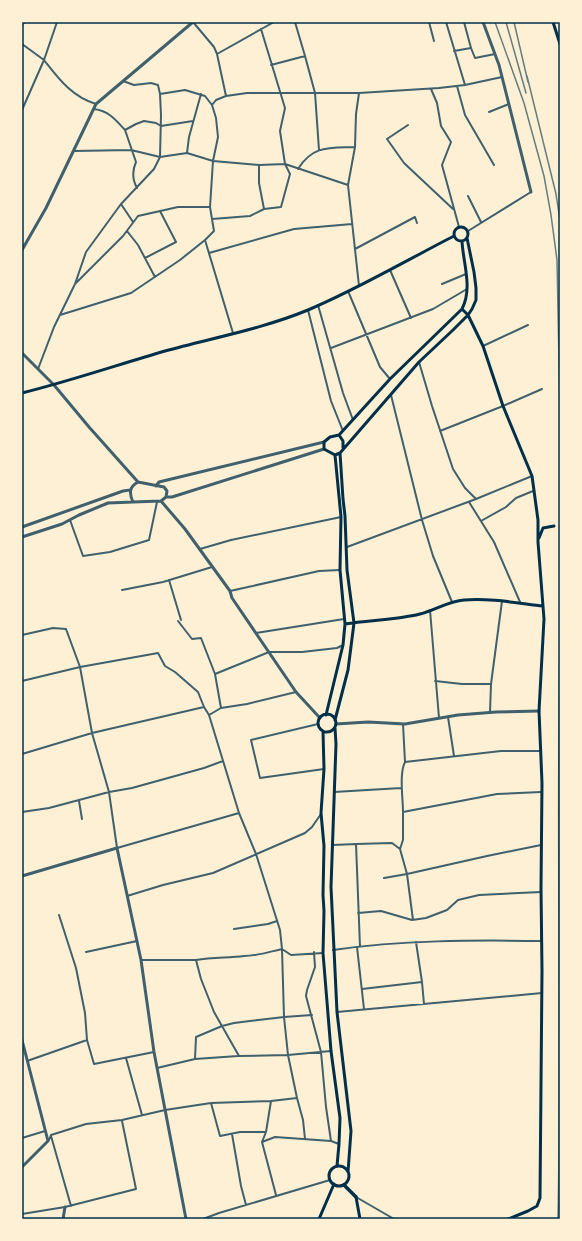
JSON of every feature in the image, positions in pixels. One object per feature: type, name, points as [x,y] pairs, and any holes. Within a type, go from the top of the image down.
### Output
[{"type":"main road","points":[[553,22],[560,44]]},
{"type":"main road","points":[[335,455],[340,452],[419,362],[468,315],[476,300],[474,272],[467,238],[468,231],[463,227],[455,229],[454,236],[457,240],[462,241],[467,238]]},
{"type":"main road","points":[[22,393],[54,385],[163,352],[271,323],[308,310],[359,286],[454,236]]},
{"type":"main road","points":[[335,455],[324,449],[324,442],[330,437],[339,435],[390,379],[462,308],[466,301],[468,292],[462,241]]},
{"type":"main road","points":[[462,308],[468,315],[483,346],[504,406],[532,476],[538,520],[538,542],[544,619],[539,711],[542,792],[540,1198],[538,1206],[508,1219]]},
{"type":"main road","points":[[339,435],[343,441],[343,448]]},
{"type":"main road","points":[[340,452],[347,547],[347,570],[354,623],[348,670],[335,720],[336,744],[331,887],[337,1012],[351,1131],[348,1180],[341,1186],[334,1184],[330,1180],[330,1171],[337,1166],[346,1168],[348,1172]]},
{"type":"main road","points":[[326,715],[343,645],[345,624],[340,570],[341,517],[335,455]]},
{"type":"main road","points":[[538,542],[543,528],[554,526]]},
{"type":"main road","points":[[345,624],[384,620],[421,613],[452,602],[463,600],[490,599],[543,606]]},
{"type":"main road","points":[[335,720],[331,716],[326,715],[320,718],[318,724],[320,729],[324,731],[331,732],[335,728]]},
{"type":"main road","points":[[324,731],[324,768],[321,813],[324,846],[323,953],[331,1051],[340,1118],[337,1166]]},
{"type":"main road","points":[[319,1219],[334,1184]]},
{"type":"main road","points":[[344,1184],[356,1197],[360,1219]]},
{"type":"street","points":[[22,110],[44,60],[57,22]]},
{"type":"street","points":[[22,250],[46,208],[96,104],[193,22],[214,47],[217,54],[226,96]]},
{"type":"street","points":[[217,54],[274,22]]},
{"type":"street","points":[[295,22],[315,93],[319,150]]},
{"type":"street","points":[[429,22],[434,41]]},
{"type":"street","points":[[446,22],[465,85]]},
{"type":"street","points":[[464,22],[475,58],[495,54]]},
{"type":"street","points":[[468,231],[531,192],[502,77],[483,22]]},
{"type":"street","points":[[212,219],[250,216],[264,208],[281,207],[290,174],[285,164],[280,131],[285,108],[261,29]]},
{"type":"street","points":[[22,44],[44,60],[75,95],[87,102],[96,104]]},
{"type":"street","points":[[454,51],[471,48]]},
{"type":"street","points":[[271,65],[305,56]]},
{"type":"street","points":[[212,105],[216,100],[226,96],[247,93],[359,93],[431,89],[465,85],[502,77]]},
{"type":"street","points":[[38,370],[54,327],[75,284],[86,252],[121,204],[154,169],[160,156],[161,126],[160,94],[158,86],[151,83],[134,85],[123,81]]},
{"type":"street","points":[[457,86],[465,115],[494,166]]},
{"type":"street","points":[[431,89],[437,103],[441,126],[451,142],[442,165],[459,227]]},
{"type":"street","points":[[59,316],[131,293],[205,240],[214,231],[210,207],[213,161],[218,137],[216,118],[212,105],[205,96],[185,90],[160,94]]},
{"type":"street","points":[[359,93],[356,114],[355,147],[348,185],[359,286]]},
{"type":"street","points":[[187,154],[193,121],[201,94]]},
{"type":"street","points":[[490,112],[509,104]]},
{"type":"street","points":[[94,109],[103,110],[115,119],[125,130],[136,162],[132,169],[134,182],[137,188]]},
{"type":"street","points":[[125,130],[144,121],[156,123],[161,126],[193,121]]},
{"type":"street","points":[[408,125],[387,139],[404,163],[454,210]]},
{"type":"street","points":[[298,169],[304,159],[319,150],[355,147]]},
{"type":"street","points":[[73,151],[132,150],[160,156],[187,154],[213,161],[259,165],[285,164],[348,185]]},
{"type":"street","points":[[259,165],[259,183],[264,208]]},
{"type":"street","points":[[468,196],[481,222]]},
{"type":"street","points":[[121,204],[133,222]]},
{"type":"street","points":[[75,284],[127,231],[138,216],[178,208],[210,207]]},
{"type":"street","points":[[145,258],[176,242],[160,211]]},
{"type":"street","points":[[355,249],[415,217],[417,223]]},
{"type":"street","points":[[209,253],[294,229],[352,224]]},
{"type":"street","points":[[127,231],[138,245],[155,277]]},
{"type":"street","points":[[205,240],[232,333]]},
{"type":"street","points":[[390,269],[411,318]]},
{"type":"street","points":[[442,284],[466,274]]},
{"type":"street","points":[[330,348],[433,309],[467,289]]},
{"type":"street","points":[[348,291],[380,367],[390,379]]},
{"type":"street","points":[[318,305],[343,393],[353,420]]},
{"type":"street","points":[[308,310],[331,401],[343,431]]},
{"type":"street","points":[[483,346],[528,325]]},
{"type":"street","points":[[22,353],[54,385],[138,482],[166,488],[166,497]]},
{"type":"street","points":[[419,362],[453,469],[461,483],[476,499]]},
{"type":"street","points":[[440,431],[542,390]]},
{"type":"street","points":[[390,394],[422,520],[433,556],[452,602]]},
{"type":"street","points":[[156,486],[159,482],[324,442]]},
{"type":"street","points":[[22,537],[62,524],[79,515],[108,504],[159,502],[166,497],[172,497],[324,449]]},
{"type":"street","points":[[347,547],[470,502],[532,476]]},
{"type":"street","points":[[133,502],[130,490],[132,486],[138,482]]},
{"type":"street","points":[[22,527],[123,491],[130,490]]},
{"type":"street","points":[[481,521],[506,507],[516,498],[534,491]]},
{"type":"street","points":[[70,520],[83,556],[110,552],[149,540],[159,502]]},
{"type":"street","points":[[159,502],[185,529],[200,549],[230,591],[232,598],[296,692],[320,718]]},
{"type":"street","points":[[470,502],[494,542],[520,603]]},
{"type":"street","points":[[200,549],[230,540],[341,517]]},
{"type":"street","points":[[122,590],[169,580],[212,567]]},
{"type":"street","points":[[230,591],[319,571],[340,570]]},
{"type":"street","points":[[169,580],[181,620]]},
{"type":"street","points":[[490,712],[502,601]]},
{"type":"street","points":[[430,610],[440,718]]},
{"type":"street","points":[[256,633],[345,619]]},
{"type":"street","points":[[178,621],[192,639],[201,638],[215,674],[220,708]]},
{"type":"street","points":[[22,636],[53,628],[66,629],[80,667],[92,732],[108,792],[117,848],[142,960],[154,1052],[186,1219]]},
{"type":"street","points":[[215,674],[269,652],[302,652],[337,648],[343,645]]},
{"type":"street","points":[[22,681],[80,667],[158,652],[164,666],[175,672],[198,692],[209,715],[239,813],[256,854],[280,930],[284,1017],[288,1055],[303,1120],[305,1139]]},
{"type":"street","points":[[436,681],[462,684],[492,684]]},
{"type":"street","points":[[209,715],[220,708],[247,704],[296,692]]},
{"type":"street","points":[[22,754],[92,732],[204,707]]},
{"type":"street","points":[[336,724],[368,722],[403,724],[490,712],[539,711]]},
{"type":"street","points":[[448,717],[454,756]]},
{"type":"street","points":[[318,724],[251,740],[260,778],[324,768]]},
{"type":"street","points":[[403,724],[405,762],[403,766],[401,788],[403,794],[403,840],[400,848],[407,874],[413,920]]},
{"type":"street","points":[[405,762],[501,751],[541,751]]},
{"type":"street","points":[[22,812],[50,808],[108,792],[132,788],[204,768],[223,761]]},
{"type":"street","points":[[334,792],[401,788]]},
{"type":"street","points":[[403,812],[497,794],[542,792]]},
{"type":"street","points":[[79,801],[82,820]]},
{"type":"street","points":[[22,876],[239,813]]},
{"type":"street","points":[[127,896],[163,885],[214,873],[305,833],[312,827],[321,813]]},
{"type":"street","points":[[333,845],[392,843],[400,848]]},
{"type":"street","points":[[356,844],[358,947],[364,1009]]},
{"type":"street","points":[[384,878],[542,845]]},
{"type":"street","points":[[358,913],[381,911],[413,920],[426,918],[447,910],[458,900],[479,895],[541,892]]},
{"type":"street","points":[[59,915],[76,968],[85,1013],[87,1040],[94,1064],[154,1052]]},
{"type":"street","points":[[234,929],[268,924],[277,921]]},
{"type":"street","points":[[333,950],[416,942],[542,940]]},
{"type":"street","points":[[86,952],[137,941]]},
{"type":"street","points":[[416,942],[424,1004]]},
{"type":"street","points":[[142,960],[196,960],[212,957],[250,956],[282,949],[291,955],[314,952],[323,953]]},
{"type":"street","points":[[314,952],[315,967],[306,990],[306,996],[321,1052],[331,1141]]},
{"type":"street","points":[[196,960],[214,1012],[239,1056]]},
{"type":"street","points":[[362,989],[422,982]]},
{"type":"street","points":[[337,1012],[542,993]]},
{"type":"street","points":[[195,1059],[196,1037],[222,1026],[234,1023],[312,1015]]},
{"type":"street","points":[[22,1040],[48,1142]]},
{"type":"street","points":[[22,1058],[27,1059],[87,1040]]},
{"type":"street","points":[[157,1068],[195,1059],[288,1055],[331,1051]]},
{"type":"street","points":[[126,1058],[142,1115]]},
{"type":"street","points":[[22,1167],[48,1142],[51,1135],[86,1124],[122,1120],[166,1110],[211,1103],[271,1101],[297,1098]]},
{"type":"street","points":[[271,1101],[266,1132],[262,1142],[276,1195]]},
{"type":"street","points":[[211,1103],[220,1136],[240,1132],[266,1132]]},
{"type":"street","points":[[22,1214],[71,1206],[136,1189],[122,1120]]},
{"type":"street","points":[[22,1138],[45,1131]]},
{"type":"street","points":[[232,1134],[241,1186],[246,1205]]},
{"type":"street","points":[[51,1135],[71,1206]]},
{"type":"street","points":[[262,1142],[275,1137],[331,1141],[339,1144]]},
{"type":"street","points":[[203,1219],[276,1195],[330,1180]]},
{"type":"street","points":[[356,1197],[394,1219]]},
{"type":"street","points":[[63,1219],[65,1207]]},
{"type":"railway","points":[[495,22],[524,103],[544,176],[551,215],[557,260],[560,412]]},
{"type":"railway","points":[[506,22],[526,93]]},
{"type":"railway","points":[[514,22],[528,82]]},
{"type":"railway","points":[[527,76],[556,194],[560,220]]},
{"type":"railway","points":[[558,1219],[560,642]]}]
